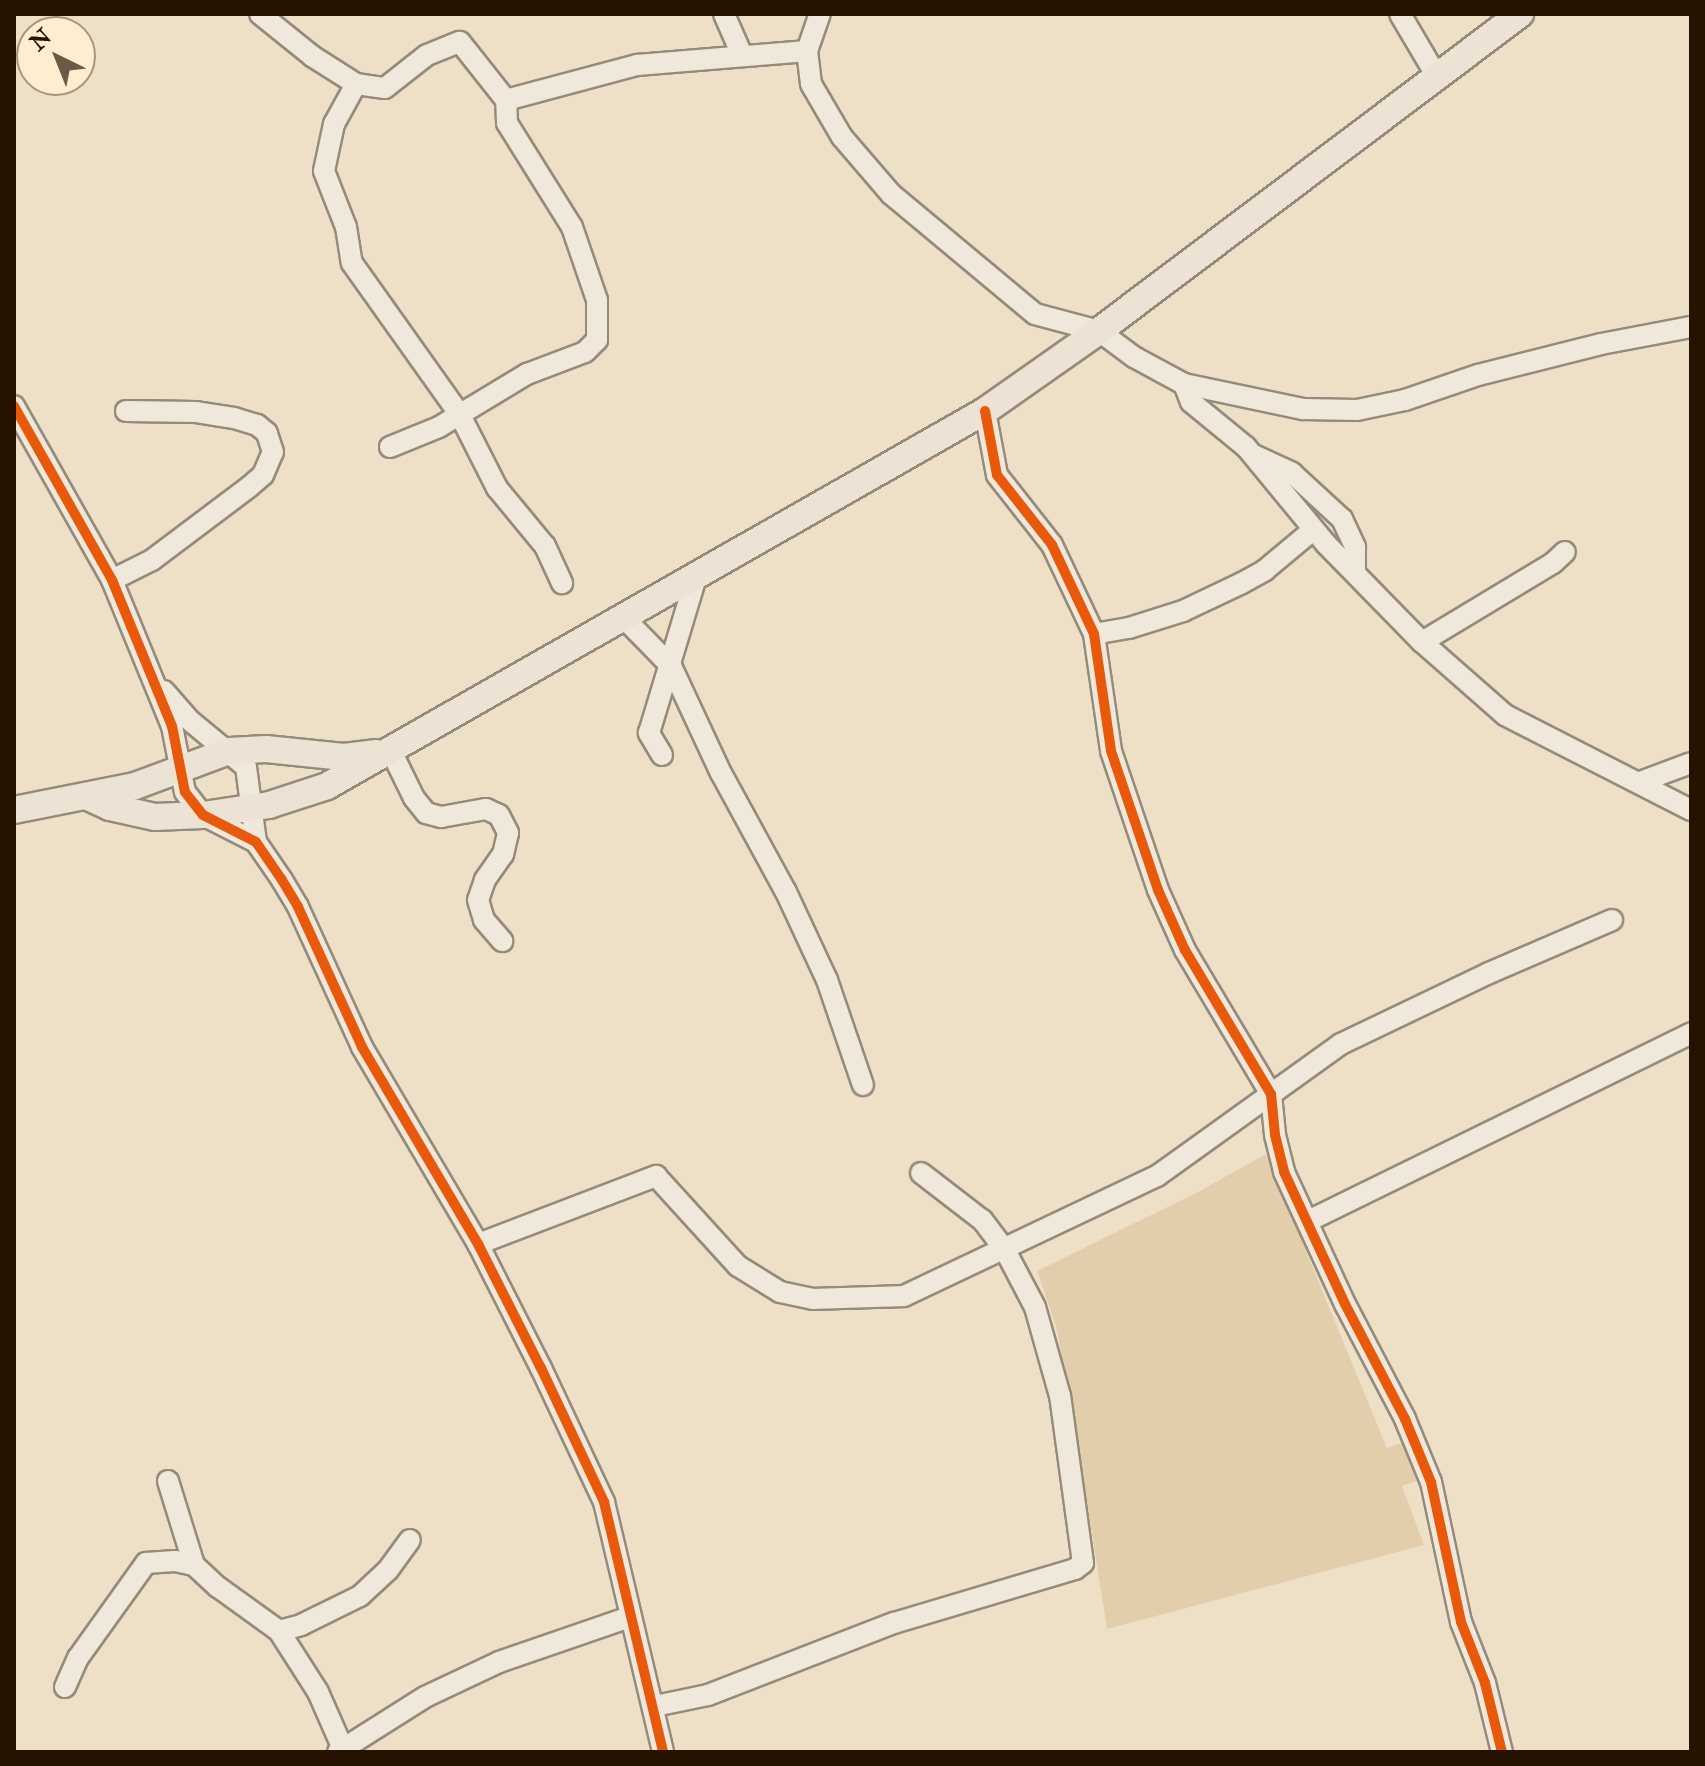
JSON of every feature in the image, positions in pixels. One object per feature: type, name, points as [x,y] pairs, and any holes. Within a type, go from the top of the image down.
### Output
[{"type":"main road","points":[[86,796],[110,807],[155,817],[203,815],[253,807],[327,786],[625,619],[985,411],[1099,331],[1520,14]]},
{"type":"main road","points":[[14,810],[135,786],[229,751],[266,749],[344,757],[391,751]]},
{"type":"street","points":[[260,14],[312,56],[356,84],[385,88],[427,55],[460,42],[506,100],[507,123],[572,227],[597,300],[597,340],[585,352],[527,374],[460,415],[390,447]]},
{"type":"street","points":[[724,14],[742,55]]},
{"type":"street","points":[[820,14],[807,51],[811,84],[842,137],[891,194],[1035,314],[1099,331],[1134,357],[1184,384],[1303,409],[1357,410],[1405,400],[1478,375],[1601,344],[1691,327]]},
{"type":"street","points":[[1400,14],[1436,75]]},
{"type":"street","points":[[506,100],[637,65],[807,51]]},
{"type":"street","points":[[356,84],[334,124],[324,171],[346,227],[352,263],[460,415],[497,488],[545,546],[562,583]]},
{"type":"street","points":[[1184,384],[1191,402],[1252,455],[1313,530],[1422,642],[1505,715],[1547,740],[1640,782],[1691,810]]},
{"type":"street","points":[[14,408],[112,580],[172,726],[185,792],[203,815],[256,842]]},
{"type":"street","points":[[112,580],[152,560],[249,487],[263,475],[273,452],[267,433],[257,425],[234,418],[196,412],[126,411]]},
{"type":"street","points":[[985,411],[997,475],[1052,545],[1094,634],[1111,751],[1158,890],[1185,950],[1223,1007],[1271,1094],[1275,1135],[1284,1172],[1345,1304],[1405,1419],[1431,1482],[1461,1622],[1485,1683],[1502,1752]]},
{"type":"street","points":[[1252,455],[1292,473],[1342,519],[1355,547],[1355,571]]},
{"type":"street","points":[[1094,634],[1129,628],[1183,611],[1242,583],[1265,570],[1313,530]]},
{"type":"street","points":[[1422,642],[1544,569],[1565,552]]},
{"type":"street","points":[[662,755],[649,733],[696,577]]},
{"type":"street","points":[[625,619],[671,666],[827,980],[863,1085]]},
{"type":"street","points":[[155,681],[188,719],[246,767],[256,842],[298,907],[362,1047],[478,1244],[604,1502],[630,1617],[655,1706],[663,1752]]},
{"type":"street","points":[[391,751],[414,798],[426,813],[441,817],[486,809],[499,815],[508,833],[503,854],[485,880],[478,900],[484,920],[502,941]]},
{"type":"street","points":[[1640,782],[1691,763]]},
{"type":"street","points":[[478,1244],[656,1176],[738,1266],[780,1292],[813,1299],[904,1296],[1157,1176],[1341,1044],[1489,973],[1612,920]]},
{"type":"street","points":[[1308,1221],[1691,1033]]},
{"type":"street","points":[[655,1706],[708,1695],[894,1623],[1075,1569],[1083,1563],[1060,1396],[1035,1307],[1005,1250],[982,1220],[921,1173]]},
{"type":"street","points":[[168,1481],[194,1565],[218,1587],[279,1631],[318,1692],[341,1751],[425,1697],[499,1662],[630,1617]]},
{"type":"street","points":[[279,1631],[301,1625],[360,1596],[388,1570],[410,1540]]},
{"type":"street","points":[[65,1687],[78,1658],[146,1563],[175,1561],[194,1565]]},
{"type":"shaded area","points":[[1266,1154],[1387,1448],[1407,1441],[1422,1479],[1402,1486],[1424,1545],[1107,1629],[1074,1418],[1056,1326],[1037,1271],[1198,1192]]},
{"type":"cycle path","points":[[14,406],[112,580],[172,726],[185,792],[203,815],[256,842],[282,880],[298,907],[362,1047],[478,1244],[541,1368],[604,1502],[663,1752]]},
{"type":"cycle path","points":[[985,411],[997,475],[1052,545],[1094,634],[1111,751],[1158,890],[1185,950],[1271,1094],[1275,1135],[1284,1172],[1345,1304],[1405,1419],[1431,1482],[1461,1622],[1485,1683],[1502,1752]]}]
